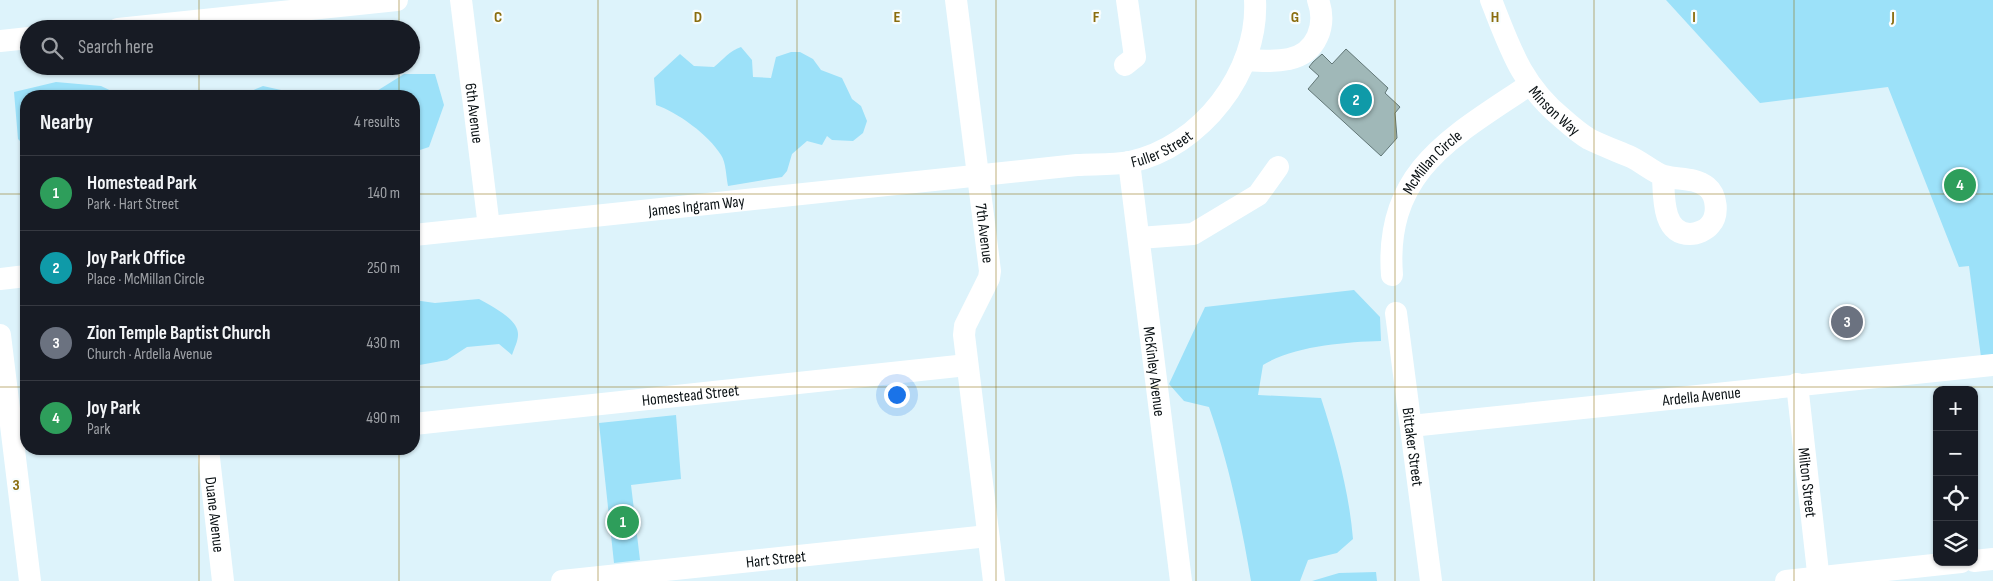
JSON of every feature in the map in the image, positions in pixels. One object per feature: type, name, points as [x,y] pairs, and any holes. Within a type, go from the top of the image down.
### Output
[{"type":"street","points":[[205,20],[397,0]]},
{"type":"street","name":"6th Avenue","points":[[461,0],[489,227]]},
{"type":"street","name":"7th Avenue","points":[[956,0],[990,271],[989,278],[965,326],[964,336],[994,581]]},
{"type":"street","points":[[1125,65],[1135,58],[1127,0]]},
{"type":"street","name":"Fuller Street","points":[[978,175],[1076,165],[1129,162],[1163,149],[1194,129],[1209,116],[1234,84],[1245,60],[1255,24],[1256,0]]},
{"type":"street","points":[[1245,60],[1271,62],[1290,59],[1303,54],[1315,41],[1322,28],[1318,0]]},
{"type":"street","name":"Minson Way","points":[[1491,0],[1515,60],[1529,85],[1553,110],[1577,131],[1636,160],[1663,176]]},
{"type":"street","points":[[0,42],[20,39]]},
{"type":"street","name":"McMillan Circle","points":[[1392,275],[1390,251],[1396,216],[1406,192],[1422,167],[1450,139],[1529,85]]},
{"type":"street","name":"McKinley Avenue","points":[[1129,162],[1181,581]]},
{"type":"street","points":[[1139,238],[1193,234],[1258,195],[1278,167]]},
{"type":"street","name":"James Ingram Way","points":[[420,234],[978,175]]},
{"type":"street","points":[[0,279],[20,277]]},
{"type":"street","name":"Bittaker Street","points":[[1396,313],[1431,581]]},
{"type":"street","points":[[0,335],[30,581]]},
{"type":"street","name":"Ardella Avenue","points":[[1411,426],[1993,364]]},
{"type":"street","name":"Homestead Street","points":[[420,423],[967,365]]},
{"type":"street","name":"Milton Street","points":[[1797,384],[1819,579]]},
{"type":"street","name":"Duane Avenue","points":[[209,455],[223,581]]},
{"type":"street","name":"Hart Street","points":[[562,581],[988,536]]},
{"type":"street","points":[[1978,561],[1993,559]]},
{"type":"street","points":[[1786,581],[1819,579],[1933,565]]},
{"type":"shaded area","points":[[1666,0],[1993,0],[1993,356],[1981,357],[1969,266],[1959,267],[1888,87],[1760,103]]},
{"type":"shaded area","points":[[741,47],[752,60],[753,77],[771,78],[776,57],[791,52],[800,52],[813,59],[821,70],[842,78],[852,99],[861,106],[867,121],[863,133],[853,141],[832,140],[827,136],[822,145],[807,141],[792,154],[787,171],[782,177],[728,186],[724,161],[716,147],[692,125],[656,105],[654,78],[680,54],[694,66],[714,67],[730,53]]},
{"type":"shaded area","points":[[435,74],[444,105],[429,147],[420,150],[420,90],[378,90],[402,75]]},
{"type":"shaded area","points":[[56,82],[101,86],[109,90],[22,90]]},
{"type":"shaded area","points":[[263,86],[281,90],[253,90]]},
{"type":"shaded area","points":[[20,91],[20,141],[18,139],[14,92]]},
{"type":"shaded area","points":[[1354,290],[1380,317],[1381,341],[1320,346],[1289,353],[1275,359],[1263,365],[1258,395],[1321,398],[1341,468],[1353,539],[1337,553],[1308,560],[1300,581],[1251,581],[1234,493],[1209,407],[1184,401],[1169,384],[1205,307]]},
{"type":"shaded area","points":[[479,299],[497,309],[509,318],[517,329],[517,342],[512,355],[499,344],[467,347],[447,360],[420,365],[420,301],[435,303]]},
{"type":"shaded area","points":[[676,415],[681,479],[631,485],[640,560],[614,563],[599,423]]},
{"type":"shaded area","points":[[1376,572],[1377,581],[1312,581],[1339,573]]},
{"type":"building","points":[[1346,49],[1388,88],[1385,93],[1400,107],[1395,113],[1397,138],[1381,156],[1308,89],[1319,76],[1309,67],[1313,62],[1322,54],[1332,64]]},
{"type":"place","name":"Joy Park Office","points":[[1356,100]]},
{"type":"place","name":"Joy Park","points":[[1960,185]]},
{"type":"place","name":"Zion Temple Baptist Church","points":[[1847,322]]},
{"type":"place","name":"Homestead Park","points":[[623,522]]}]
